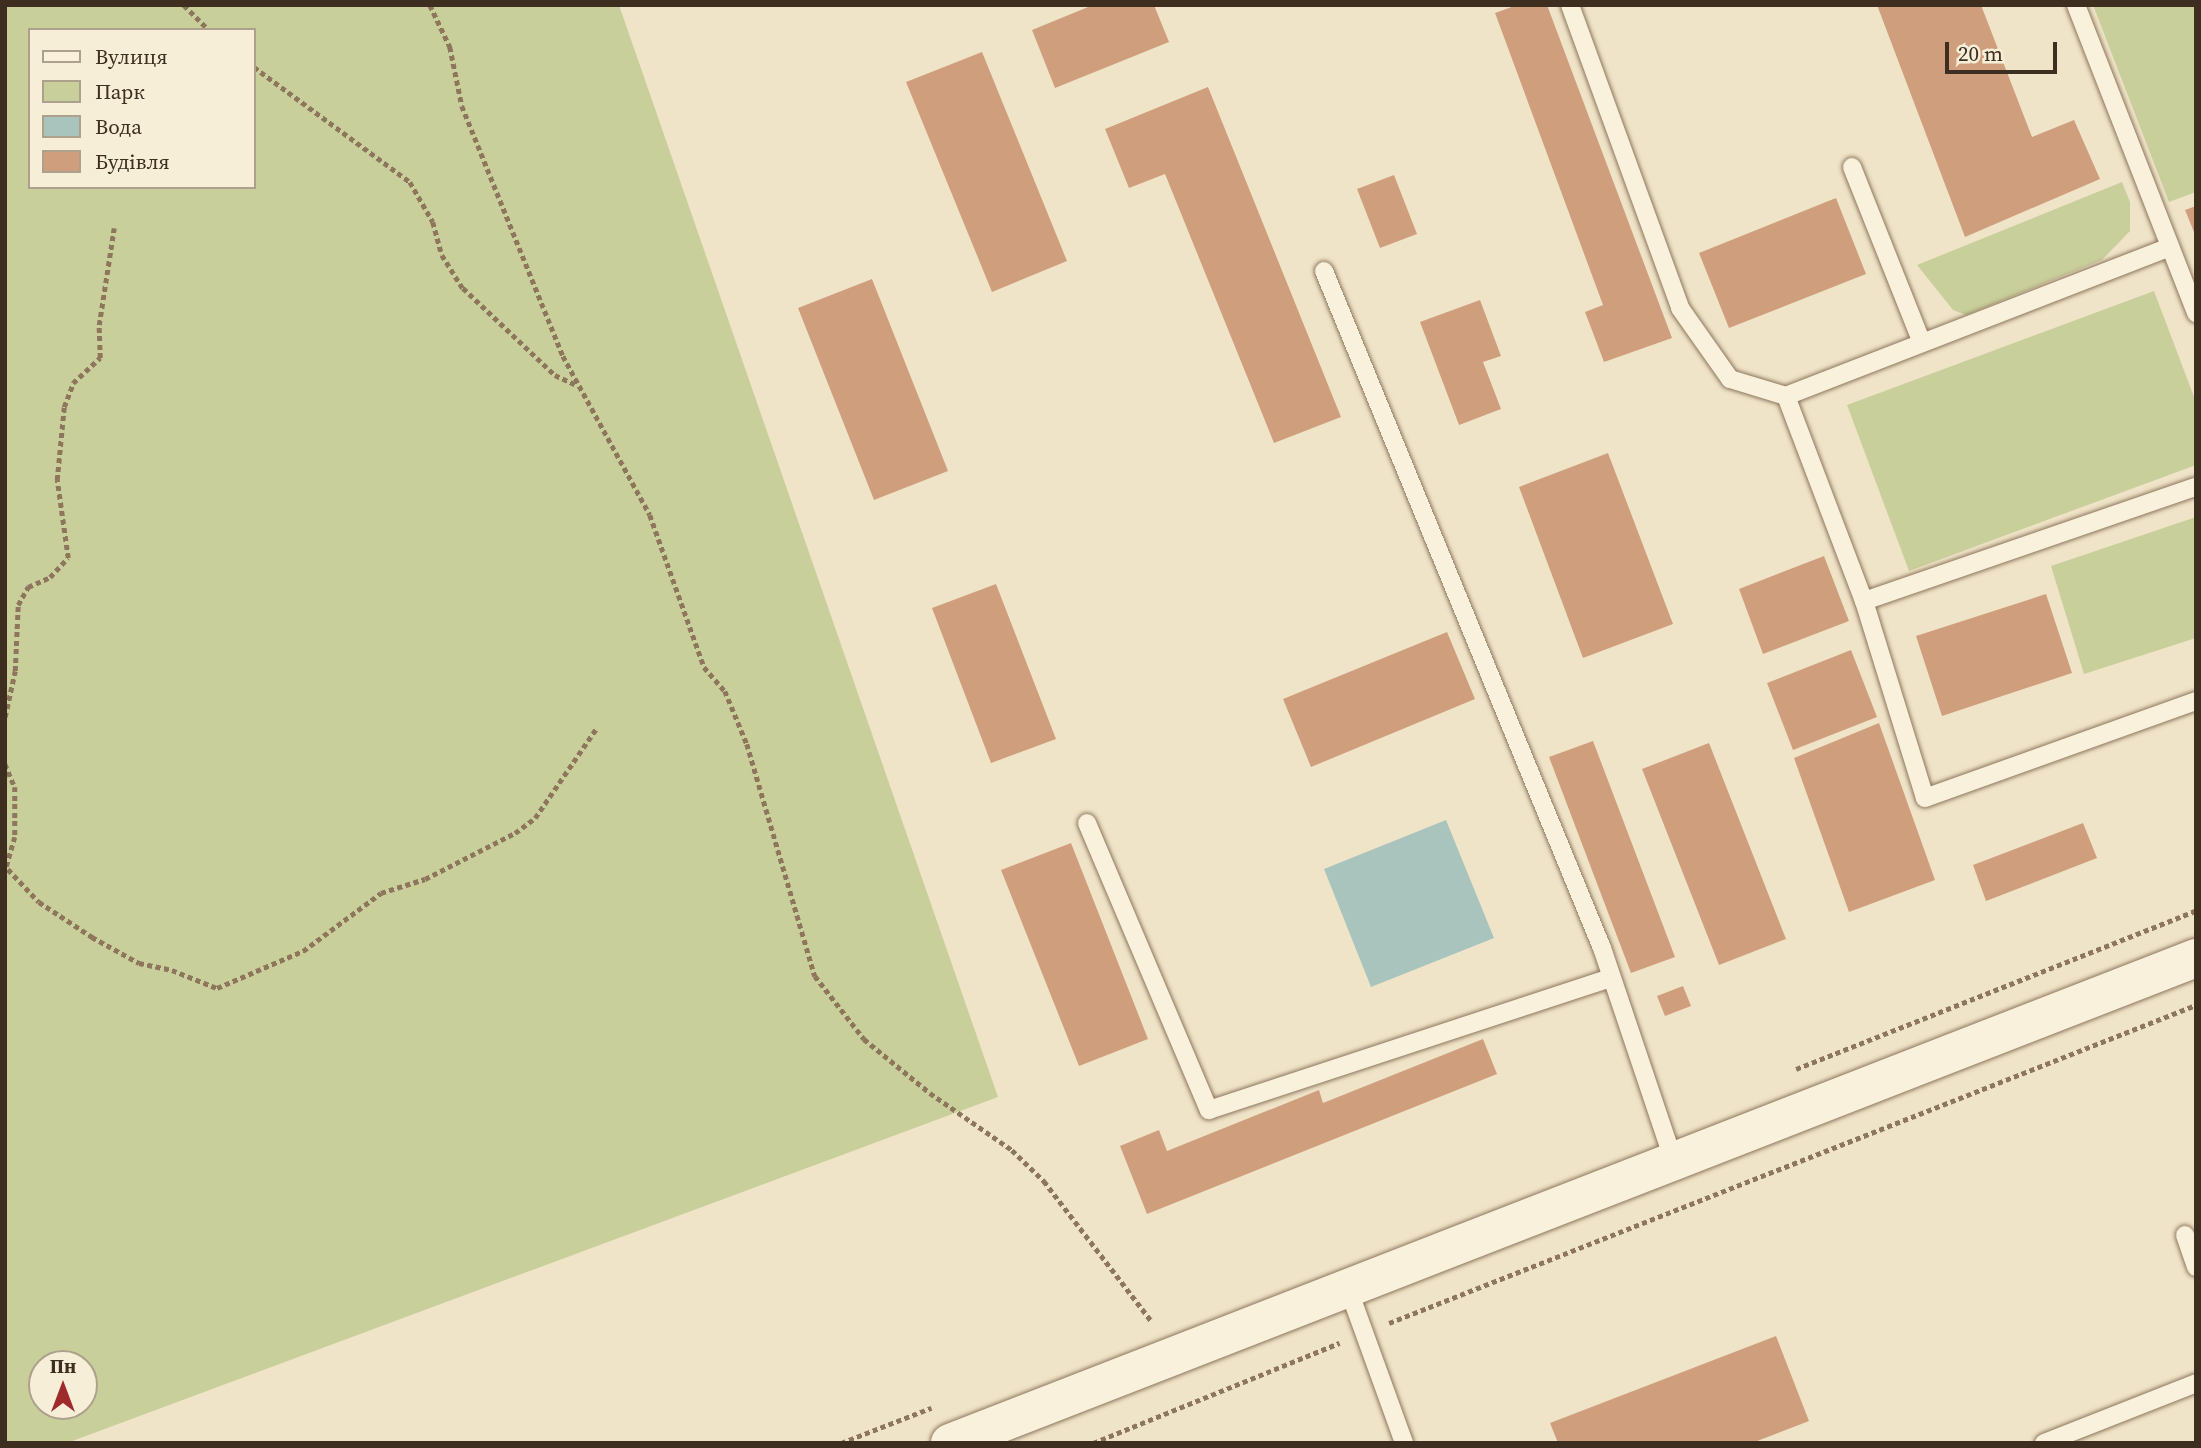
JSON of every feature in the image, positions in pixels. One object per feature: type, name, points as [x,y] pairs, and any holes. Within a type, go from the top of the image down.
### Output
[{"type":"main road","points":[[950,1443],[1013,1431],[1348,1289],[2196,958]]},
{"type":"lane","points":[[1570,5],[1680,308],[1730,379],[1786,396],[2170,247]]},
{"type":"lane","points":[[2076,5],[2196,313]]},
{"type":"lane","points":[[1852,167],[1922,343]]},
{"type":"lane","points":[[1324,271],[1592,922],[1674,1162]]},
{"type":"lane","points":[[1786,396],[1864,601],[1925,799],[2196,701]]},
{"type":"lane","points":[[1864,601],[2196,487]]},
{"type":"lane","points":[[1087,823],[1209,1110],[1610,978]]},
{"type":"lane","points":[[2185,1235],[2196,1267]]},
{"type":"lane","points":[[1348,1289],[1404,1443]]},
{"type":"lane","points":[[2044,1443],[2196,1382]]},
{"type":"path","points":[[184,5],[207,28]]},
{"type":"path","points":[[430,5],[450,47],[462,106],[578,386],[650,515],[704,667],[725,691],[747,744],[815,976],[864,1038],[1044,1181],[1152,1322]]},
{"type":"path","points":[[256,67],[410,182],[433,222],[442,255],[463,288],[555,375],[578,386]]},
{"type":"path","points":[[5,717],[15,671],[18,606],[29,587],[50,577],[68,558],[57,481],[60,430],[73,383],[100,358],[99,325],[114,228]]},
{"type":"path","points":[[5,764],[15,787],[15,837],[7,871],[39,902],[92,937],[139,963],[217,988],[303,951],[381,893],[425,879],[515,833],[535,818],[596,729]]},
{"type":"path","points":[[1378,1328],[2196,1004]]},
{"type":"path","points":[[1093,1443],[1352,1338]]},
{"type":"green space","points":[[5,5],[619,5],[998,1097],[67,1443],[5,1443]]},
{"type":"green space","points":[[2093,5],[2196,5],[2196,192],[2169,202]]},
{"type":"green space","points":[[2122,182],[2130,202],[2130,231],[2102,260],[1966,315],[1953,310],[1917,265]]},
{"type":"green space","points":[[2154,291],[2196,402],[2196,465],[1909,571],[1847,405]]},
{"type":"green space","points":[[2196,517],[2196,638],[2084,674],[2051,566]]},
{"type":"water","points":[[1446,820],[1494,938],[1371,987],[1324,869]]},
{"type":"building","points":[[1093,5],[1154,5],[1169,42],[1055,88],[1032,30]]},
{"type":"building","points":[[1517,5],[1547,5],[1672,338],[1604,362],[1585,312],[1603,305],[1495,13]]},
{"type":"building","points":[[1877,5],[1981,5],[2032,137],[2074,120],[2100,179],[1965,237]]},
{"type":"building","points":[[982,52],[1067,261],[992,292],[906,82]]},
{"type":"building","points":[[1208,87],[1341,417],[1274,443],[1165,174],[1129,188],[1105,129]]},
{"type":"building","points":[[1394,175],[1417,234],[1380,248],[1357,189]]},
{"type":"building","points":[[1836,198],[1866,274],[1729,328],[1699,253]]},
{"type":"building","points":[[2196,206],[2196,237],[2185,210]]},
{"type":"building","points":[[872,279],[948,471],[874,500],[798,308]]},
{"type":"building","points":[[1480,300],[1501,356],[1483,362],[1501,409],[1459,425],[1420,322]]},
{"type":"building","points":[[1608,453],[1673,624],[1583,658],[1519,487]]},
{"type":"building","points":[[1824,556],[1849,621],[1763,654],[1739,589]]},
{"type":"building","points":[[996,584],[1056,739],[991,763],[932,608]]},
{"type":"building","points":[[2046,594],[2072,673],[1942,716],[1916,636]]},
{"type":"building","points":[[1447,632],[1475,699],[1311,767],[1283,699]]},
{"type":"building","points":[[1851,650],[1877,717],[1793,750],[1767,683]]},
{"type":"building","points":[[1879,723],[1935,880],[1849,912],[1794,758]]},
{"type":"building","points":[[1593,741],[1675,957],[1631,973],[1549,757]]},
{"type":"building","points":[[1709,743],[1786,939],[1719,965],[1642,769]]},
{"type":"building","points":[[2083,823],[2097,858],[1986,901],[1973,865]]},
{"type":"building","points":[[1071,843],[1148,1039],[1079,1066],[1001,870]]},
{"type":"building","points":[[1683,986],[1691,1006],[1665,1016],[1657,996]]},
{"type":"building","points":[[1483,1039],[1497,1074],[1147,1214],[1120,1146],[1159,1130],[1167,1151],[1319,1090],[1323,1103]]},
{"type":"building","points":[[1776,1336],[1809,1421],[1752,1443],[1558,1443],[1550,1423]]}]
